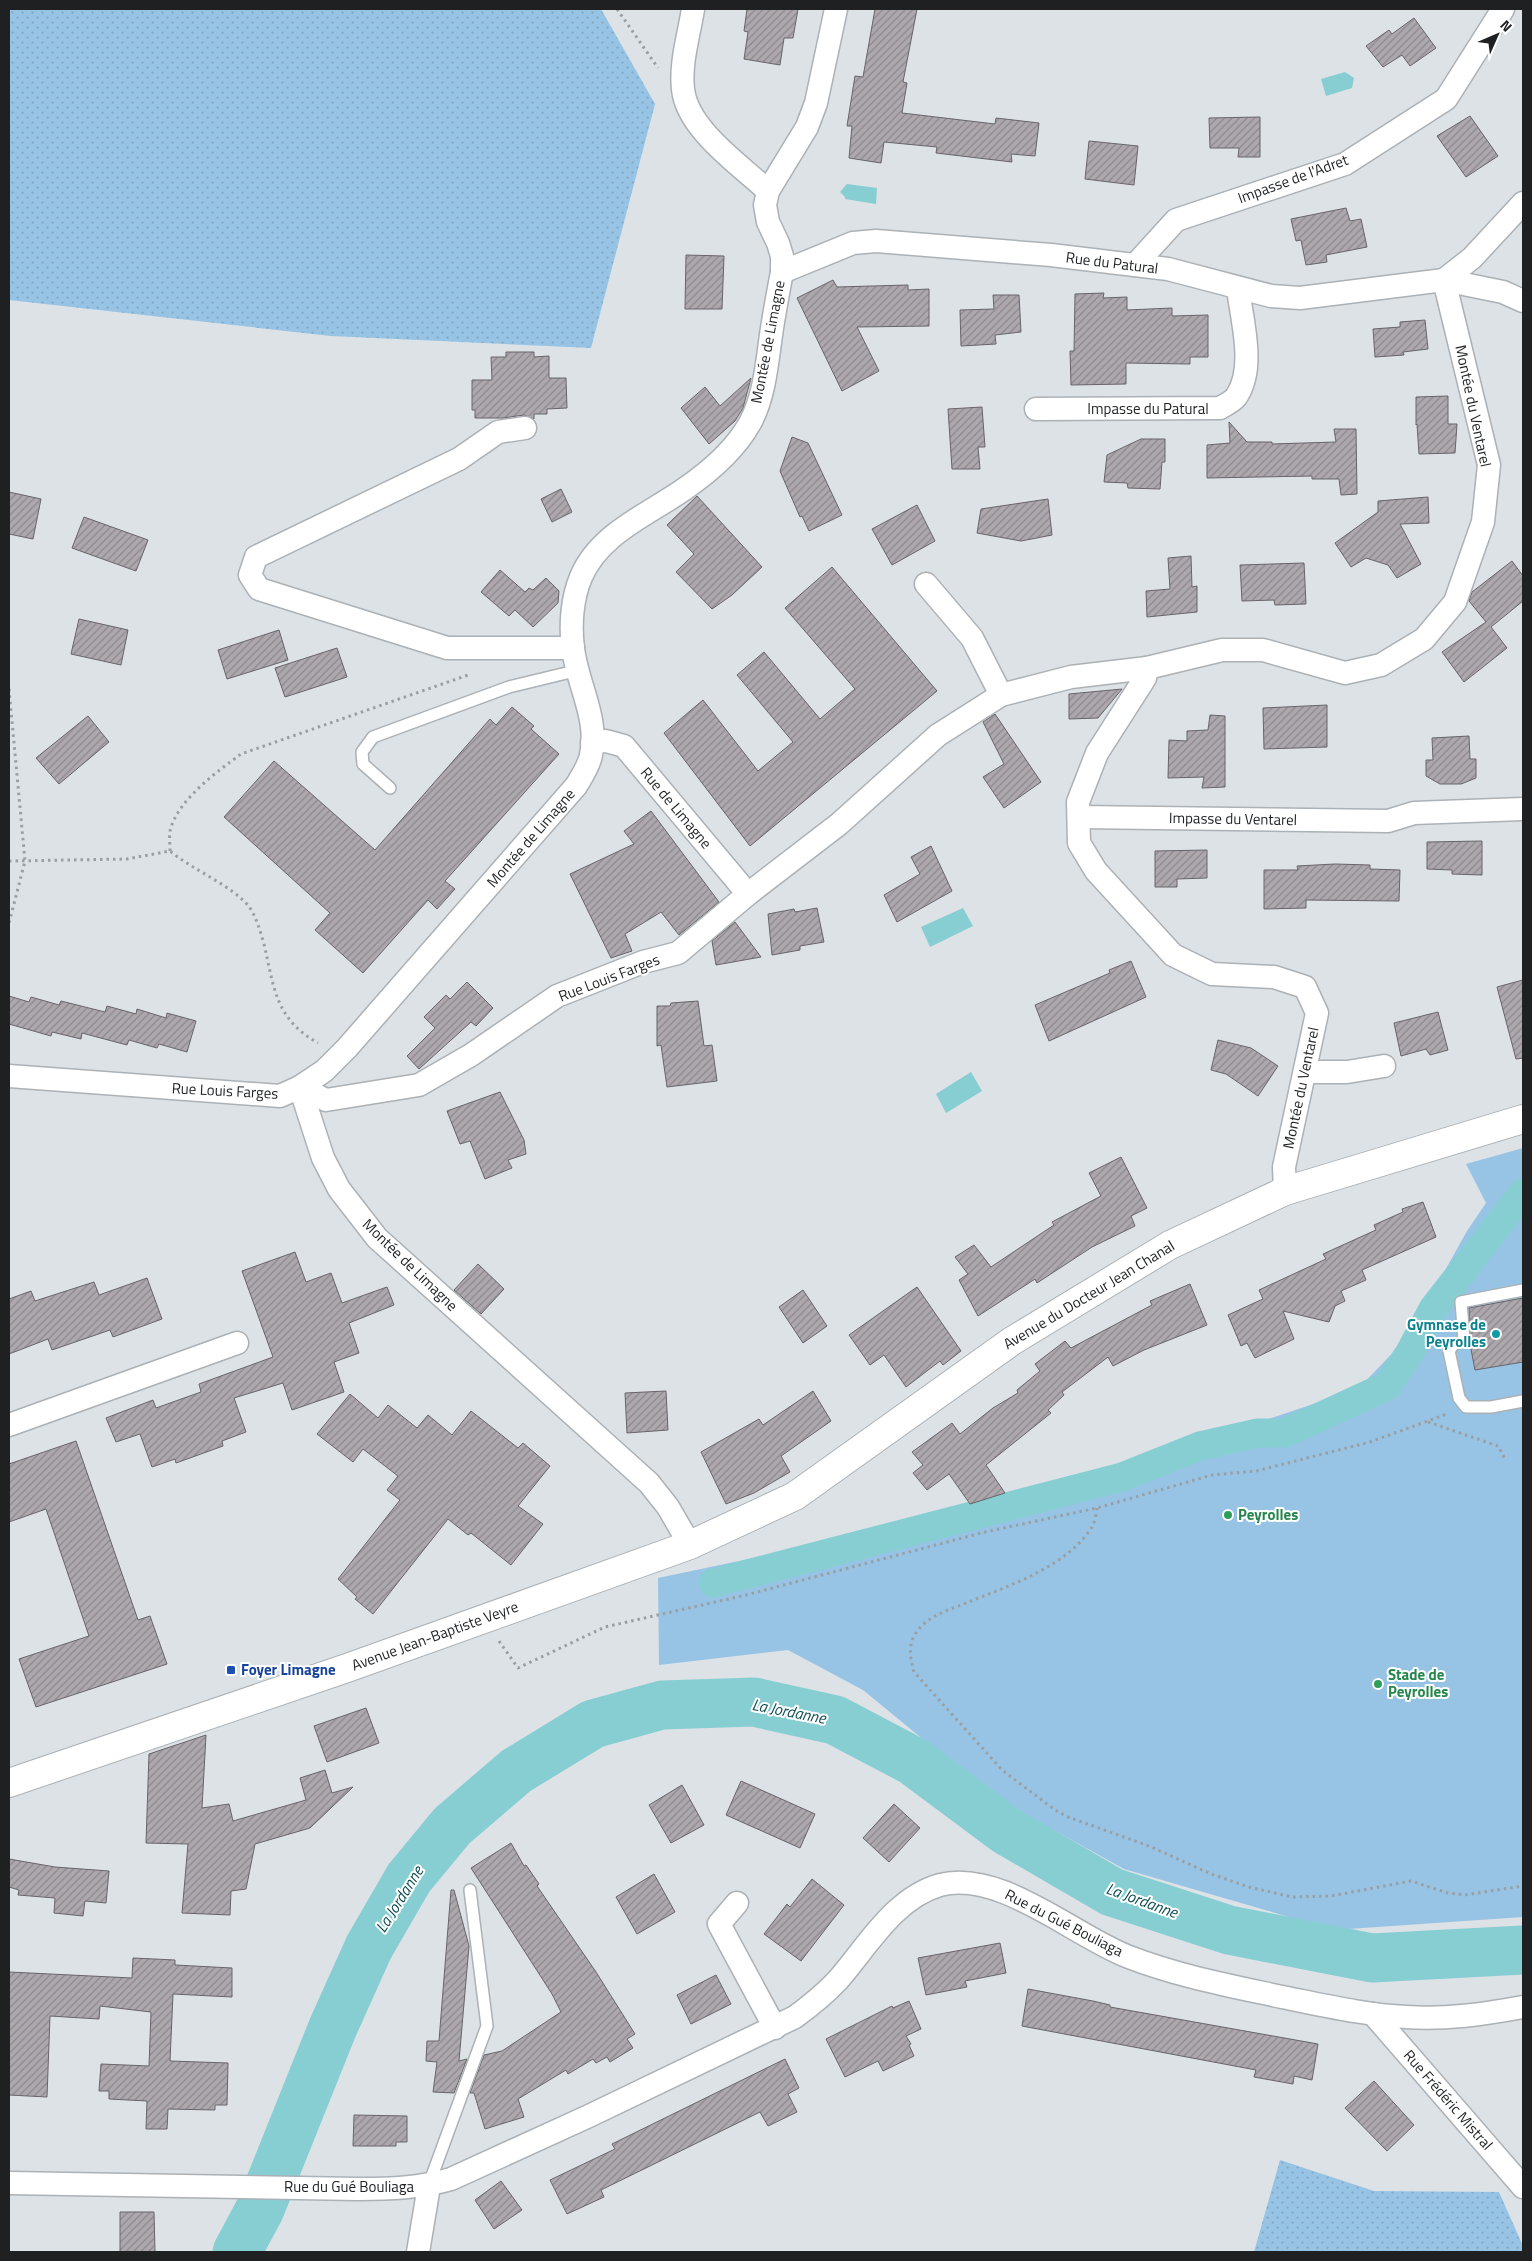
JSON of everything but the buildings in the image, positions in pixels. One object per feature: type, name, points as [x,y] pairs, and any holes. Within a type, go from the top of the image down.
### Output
[{"type":"main road","name":"Avenue du Docteur Jean Chanal","points":[[690,1545],[795,1496],[1012,1340],[1170,1244],[1285,1191],[1523,1119]]},
{"type":"main road","name":"Avenue Jean-Baptiste Veyre","points":[[9,1783],[347,1668],[690,1545]]},
{"type":"street","points":[[693,9],[684,64],[683,90],[688,111],[706,135],[768,191]]},
{"type":"street","name":"Montée de Limagne","points":[[690,1545],[668,1507],[649,1483],[377,1238],[339,1190],[323,1158],[300,1087],[324,1071],[347,1048],[576,786],[591,756],[591,719],[573,648],[573,618],[576,590],[585,567],[600,548],[621,530],[692,483],[739,441],[751,422],[760,398],[782,272],[782,256],[768,222],[765,205],[768,191],[807,126],[816,103],[836,9]]},
{"type":"street","name":"Impasse de l'Adret","points":[[1135,266],[1176,220],[1345,164],[1446,99],[1502,11]]},
{"type":"street","points":[[1444,280],[1472,258],[1523,203]]},
{"type":"street","name":"Rue du Patural","points":[[782,272],[853,243],[876,241],[1051,256],[1168,269],[1270,296],[1300,298],[1444,280]]},
{"type":"street","points":[[1444,280],[1503,292],[1523,301]]},
{"type":"street","name":"Montée du Ventarel","points":[[1285,1191],[1284,1167],[1306,1072],[1317,1013],[1305,988],[1274,977],[1212,974],[1173,956],[1096,871],[1079,843],[1078,802],[1097,753],[1145,678],[1147,668],[1222,650],[1263,650],[1345,673],[1382,665],[1424,640],[1455,602],[1483,522],[1488,466],[1444,280]]},
{"type":"street","name":"Impasse du Patural","points":[[1036,410],[1220,408],[1235,398],[1244,383],[1248,364],[1238,289]]},
{"type":"street","points":[[524,428],[498,432],[459,459],[256,557],[250,575],[260,589],[447,648],[573,648]]},
{"type":"street","points":[[926,584],[972,638],[1001,694]]},
{"type":"street","name":"Rue Louis Farges","points":[[9,1076],[280,1096],[300,1087],[326,1100],[418,1085],[471,1055],[557,996],[643,962],[678,953],[748,894],[839,824],[938,734],[1001,694],[1071,677],[1147,668]]},
{"type":"street","name":"Rue de Limagne","points":[[592,742],[606,741],[624,746],[748,894]]},
{"type":"street","name":"Impasse du Ventarel","points":[[1079,817],[1388,821],[1414,813],[1523,809]]},
{"type":"street","points":[[1306,1072],[1347,1072],[1384,1066]]},
{"type":"street","points":[[9,1425],[237,1343]]},
{"type":"street","name":"Rue du Gué Bouliaga","points":[[9,2183],[402,2189],[429,2186],[474,2170],[795,2017],[816,2001],[837,1981],[885,1923],[901,1907],[920,1894],[940,1885],[966,1882],[993,1887],[1019,1898],[1097,1942],[1130,1957],[1240,1988],[1373,2014],[1408,2017],[1442,2017],[1523,2007]]},
{"type":"street","points":[[737,1903],[719,1924],[775,2028]]},
{"type":"street","name":"Rue Frédéric Mistral","points":[[1373,2014],[1523,2187]]},
{"type":"street","points":[[418,2252],[429,2186]]},
{"type":"lane","points":[[390,788],[363,764],[362,752],[373,737],[509,687],[579,670]]},
{"type":"lane","points":[[1523,1290],[1460,1302],[1464,1340],[1453,1345],[1449,1351],[1459,1398],[1466,1407],[1491,1407],[1523,1401]]},
{"type":"lane","points":[[429,2186],[487,2026],[470,1890]]},
{"type":"path","points":[[617,9],[661,72]]},
{"type":"path","points":[[170,851],[170,830],[184,803],[211,775],[241,754],[476,672]]},
{"type":"path","points":[[9,689],[25,862],[9,923]]},
{"type":"path","points":[[9,861],[127,859],[170,851],[184,862],[234,893],[249,907],[258,922],[277,999],[287,1018],[298,1030],[327,1048],[335,1039],[347,1048]]},
{"type":"path","points":[[482,1619],[518,1668],[605,1628],[746,1595],[985,1532],[1097,1508],[1212,1476],[1256,1470],[1370,1442],[1466,1407]]},
{"type":"path","points":[[1427,1421],[1498,1446],[1505,1459]]},
{"type":"path","points":[[1097,1508],[1093,1525],[1059,1561],[934,1616],[918,1629],[910,1645],[910,1658],[914,1672],[1002,1770],[1055,1810],[1068,1817],[1149,1846],[1211,1874],[1248,1887],[1292,1897],[1332,1896],[1411,1882],[1448,1893],[1465,1895],[1523,1886]]},
{"type":"shaded area","points":[[9,9],[601,9],[655,104],[591,348],[331,336],[9,300]]},
{"type":"shaded area","points":[[1345,72],[1354,78],[1352,88],[1326,96],[1321,79]]},
{"type":"shaded area","points":[[847,184],[877,188],[876,204],[845,199],[840,192]]},
{"type":"shaded area","points":[[963,908],[973,926],[930,947],[921,927]]},
{"type":"shaded area","points":[[971,1072],[982,1091],[946,1113],[936,1094]]},
{"type":"shaded area","name":"Peyrolles","points":[[1523,1148],[1523,1917],[1334,1930],[1124,1869],[992,1796],[863,1690],[788,1650],[659,1665],[658,1578],[824,1543],[1141,1462],[1358,1389],[1408,1337],[1467,1231],[1486,1203],[1466,1164]]},
{"type":"shaded area","points":[[1280,2160],[1374,2191],[1499,2192],[1523,2246],[1523,2252],[1254,2252]]},
{"type":"waterway","points":[[713,1583],[1122,1477],[1200,1446],[1258,1433],[1285,1433],[1387,1386],[1409,1354],[1433,1309],[1523,1193]]},
{"type":"waterway","name":"La Jordanne","points":[[237,2252],[260,2209],[333,2027],[369,1947],[409,1878],[452,1826],[516,1771],[593,1724],[662,1705],[754,1702],[835,1720],[913,1761],[1007,1831],[1112,1892],[1229,1930],[1372,1958],[1523,1950]]},
{"type":"place","name":"Gymnase de Peyrolles","points":[[1496,1334]]},
{"type":"place","name":"Peyrolles","points":[[1228,1515]]},
{"type":"place","name":"Foyer Limagne","points":[[231,1670]]},
{"type":"place","name":"Stade de Peyrolles","points":[[1378,1684]]}]
